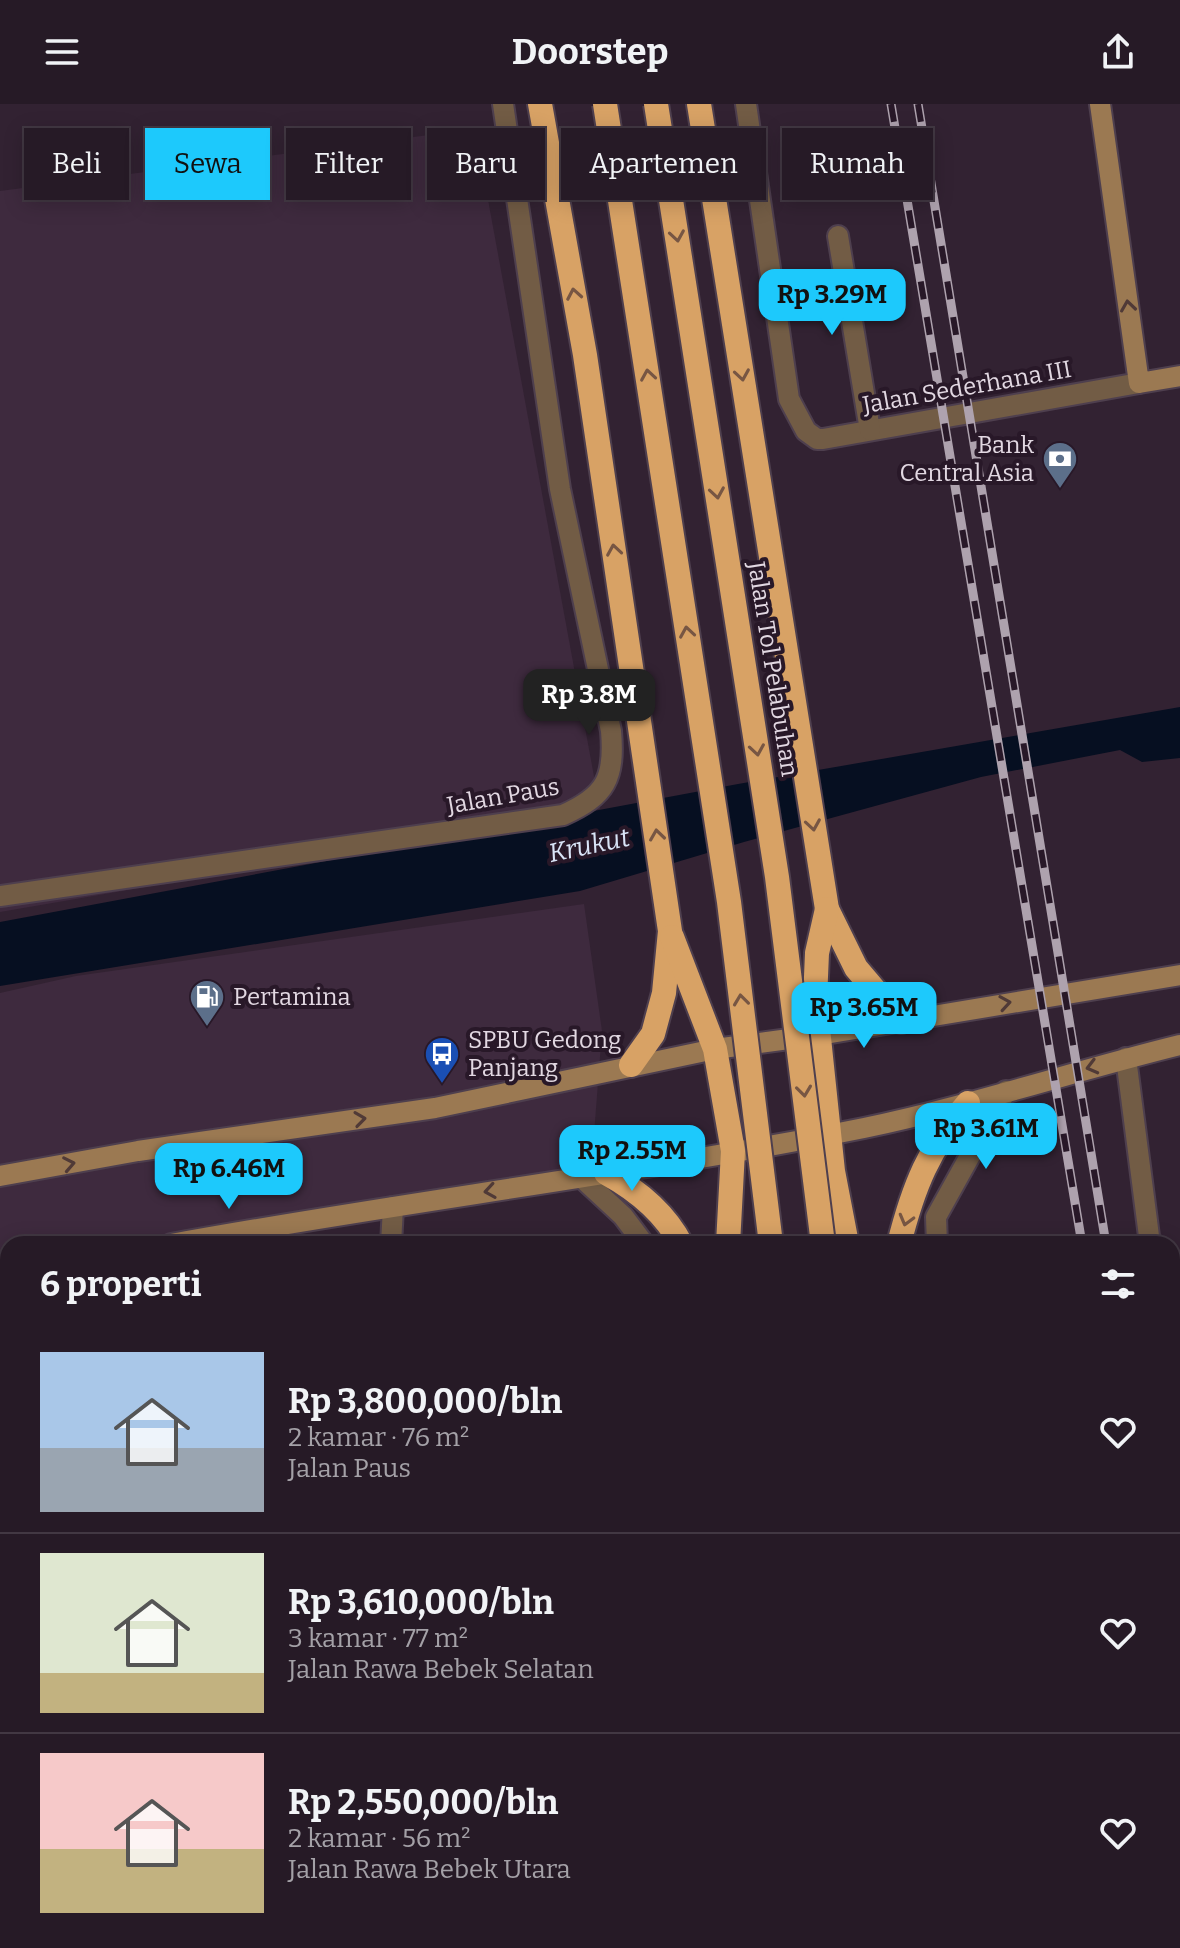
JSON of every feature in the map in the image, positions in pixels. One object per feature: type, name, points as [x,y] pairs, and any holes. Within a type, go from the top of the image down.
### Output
[{"type":"highway","points":[[540,104],[585,355],[669,922],[715,1049],[733,1151],[728,1236]]},
{"type":"highway","points":[[605,104],[729,902],[770,1236]]},
{"type":"highway","name":"Jalan Tol Pelabuhan","points":[[656,104],[777,877],[822,1236]]},
{"type":"highway","points":[[699,104],[826,900],[856,968],[901,1021]]},
{"type":"highway","points":[[826,900],[817,953],[815,1000],[833,1171],[845,1236]]},
{"type":"highway","points":[[631,1065],[653,1034],[664,993],[669,922]]},
{"type":"highway","points":[[901,1236],[912,1195],[929,1156],[947,1126],[968,1103]]},
{"type":"highway","points":[[606,1173],[641,1197],[675,1236]]},
{"type":"main road","points":[[1100,104],[1139,383],[1180,376]]},
{"type":"main road","points":[[0,1176],[138,1151],[435,1108],[715,1049],[819,1035],[1180,975]]},
{"type":"main road","points":[[219,1236],[829,1134],[968,1103],[1180,1045]]},
{"type":"street","name":"Jalan Paus","points":[[0,896],[563,815],[590,803],[605,783],[613,757],[611,731],[560,489],[503,104]]},
{"type":"street","name":"Jalan Sederhana III","points":[[746,104],[789,399],[806,431],[817,439],[1139,383]]},
{"type":"street","points":[[838,236],[870,430]]},
{"type":"street","points":[[1126,1058],[1149,1236]]},
{"type":"street","points":[[937,1236],[936,1217],[1006,1091]]},
{"type":"street","points":[[581,1177],[623,1216],[638,1236]]},
{"type":"street","points":[[391,1236],[393,1207]]},
{"type":"shaded area","points":[[427,135],[427,200],[488,200],[600,809],[0,912],[0,191],[24,188],[24,200],[129,200],[129,174],[145,172],[145,200],[270,200],[270,156],[286,154],[286,200],[411,200],[411,137]]},
{"type":"shaded area","points":[[584,904],[602,1031],[590,1186],[274,1226],[274,1236],[0,1236],[0,993],[76,976]]},
{"type":"water","name":"Krukut","points":[[1180,707],[1180,758],[1142,762],[1120,750],[981,777],[580,891],[0,986],[0,922],[738,784]]},
{"type":"railway","points":[[891,104],[1081,1236]]},
{"type":"railway","points":[[918,104],[1105,1236]]},
{"type":"place","name":"Bank Central Asia","points":[[1060,490]]},
{"type":"place","name":"Pertamina","points":[[207,1028]]},
{"type":"place","name":"SPBU Gedong Panjang","points":[[442,1085]]}]
